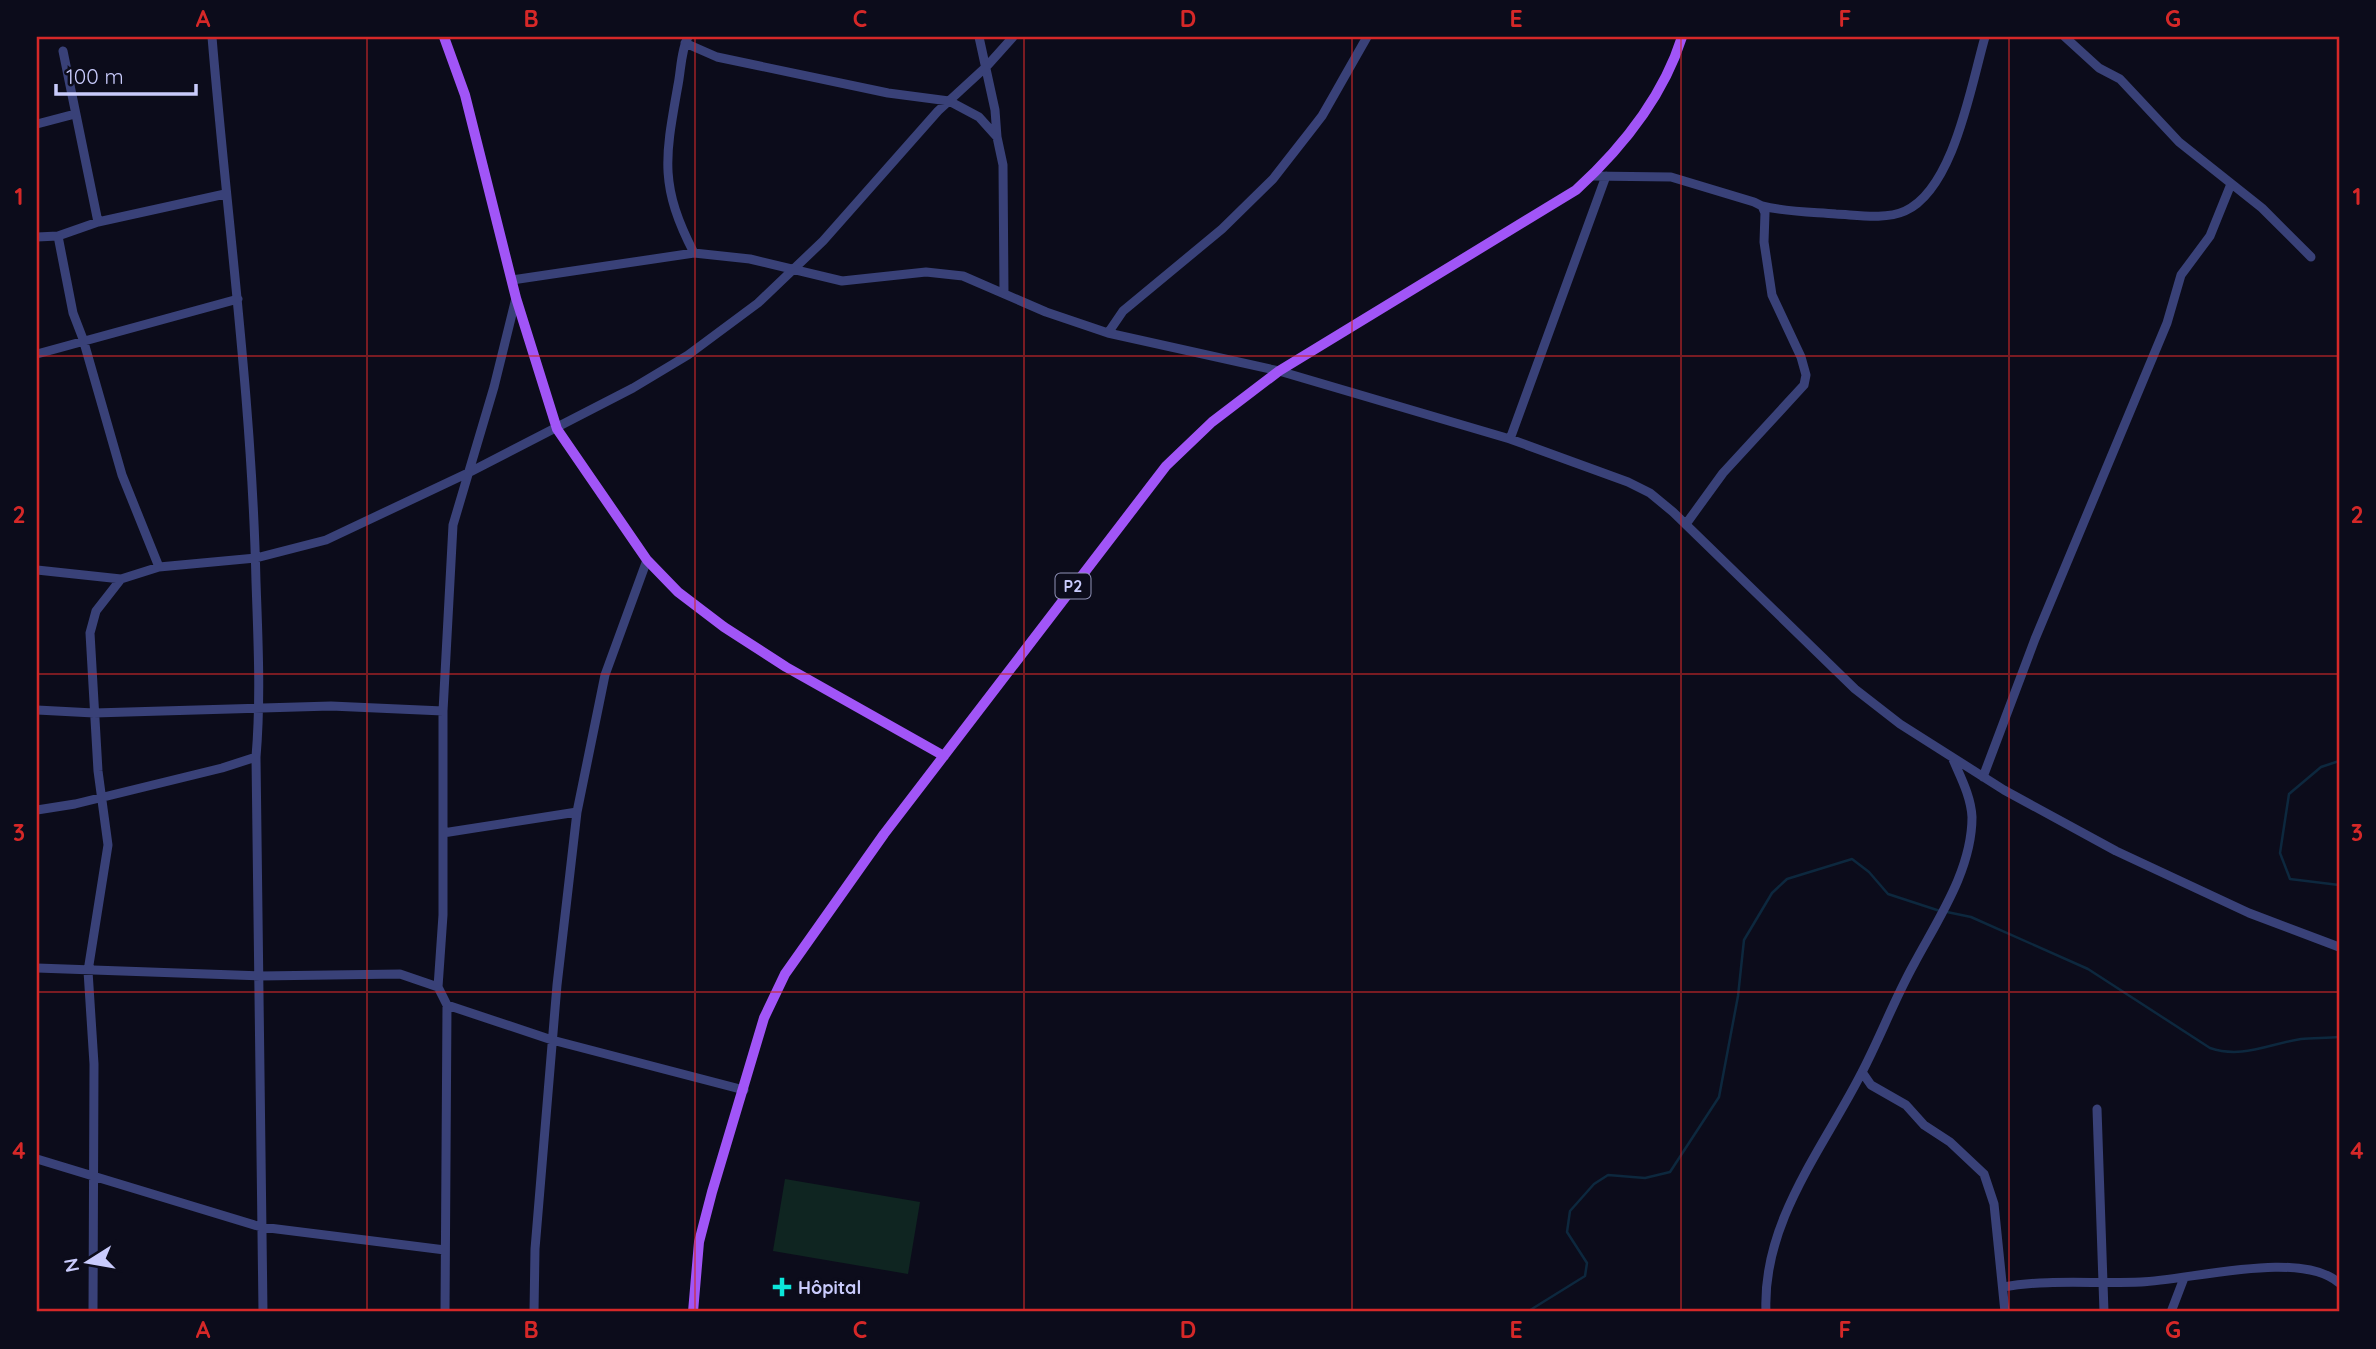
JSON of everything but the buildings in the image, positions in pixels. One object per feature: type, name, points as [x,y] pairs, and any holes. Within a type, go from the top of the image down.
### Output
[{"type":"main road","points":[[444,37],[465,95],[516,298],[557,429],[647,560],[678,592],[724,627],[786,667],[944,756]]},
{"type":"main road","name":"P2","points":[[693,1312],[699,1242],[764,1018],[785,974],[944,756],[1166,466],[1212,422],[1279,371],[1533,218],[1591,176],[1605,163],[1654,101],[1682,37]]},
{"type":"street","points":[[212,37],[225,194],[251,435],[256,558],[260,709],[256,757],[263,1312]]},
{"type":"street","points":[[979,37],[987,66],[1003,178],[1004,293]]},
{"type":"street","points":[[37,570],[121,579],[159,568],[256,558],[326,540],[363,525],[557,429],[688,355],[733,324],[795,269],[861,201],[909,143],[1013,37]]},
{"type":"street","points":[[1108,333],[1123,311],[1222,229],[1273,179],[1322,116],[1367,37]]},
{"type":"street","points":[[1591,176],[1671,177],[1786,211],[1877,216],[1903,213],[1938,183],[1949,160],[1985,37]]},
{"type":"street","points":[[2065,37],[2099,68],[2120,79],[2179,142],[2262,208],[2311,257]]},
{"type":"street","points":[[694,253],[673,208],[666,168],[686,40],[717,57],[888,93],[949,101],[970,110],[996,137]]},
{"type":"street","points":[[63,51],[98,222]]},
{"type":"street","points":[[37,124],[75,114]]},
{"type":"street","points":[[1510,439],[1606,176]]},
{"type":"street","points":[[1983,777],[2035,639],[2166,323],[2177,283],[2210,236],[2231,184]]},
{"type":"street","points":[[37,237],[58,236],[98,222],[225,194]]},
{"type":"street","points":[[1686,524],[1723,473],[1804,385],[1806,375],[1801,357],[1772,295],[1762,206]]},
{"type":"street","points":[[58,236],[73,313],[122,475],[159,568]]},
{"type":"street","points":[[512,280],[694,253],[723,254],[842,281],[926,272],[949,274],[1108,333],[1279,371],[1510,439],[1628,482],[1650,493],[1686,524],[1855,689],[1900,724],[1983,777],[2177,881],[2339,947]]},
{"type":"street","points":[[445,1312],[447,1004],[438,987],[443,915],[443,711],[453,525],[470,472],[516,298]]},
{"type":"street","points":[[37,354],[83,339],[238,299]]},
{"type":"street","points":[[534,1312],[535,1249],[552,1040],[577,812],[605,675],[647,560]]},
{"type":"street","points":[[93,1312],[94,1064],[88,971],[108,845],[98,771],[91,620],[121,579]]},
{"type":"street","points":[[37,710],[94,713],[331,706],[443,711]]},
{"type":"street","points":[[37,810],[222,768],[256,757]]},
{"type":"street","points":[[1766,1312],[1770,1260],[1785,1211],[1862,1072],[1891,1008],[1950,901],[1967,847],[1972,817],[1968,795],[1952,757]]},
{"type":"street","points":[[443,833],[577,812]]},
{"type":"street","points":[[37,968],[260,976],[408,974],[438,987]]},
{"type":"street","points":[[447,1004],[552,1040],[744,1090]]},
{"type":"street","points":[[1862,1072],[1871,1084],[1906,1105],[1924,1125],[1950,1142],[1984,1174],[1994,1204],[2005,1312]]},
{"type":"street","points":[[2097,1109],[2104,1312]]},
{"type":"street","points":[[37,1159],[261,1227],[445,1250]]},
{"type":"street","points":[[2003,1287],[2060,1280],[2104,1282],[2184,1279],[2248,1268],[2288,1268],[2332,1277],[2339,1283]]},
{"type":"street","points":[[2171,1312],[2184,1279]]},
{"type":"green space","points":[[785,1179],[920,1202],[908,1274],[773,1251]]},
{"type":"waterway","points":[[2339,761],[2321,767],[2289,794],[2280,853],[2290,879],[2339,885]]},
{"type":"waterway","points":[[1527,1312],[1585,1276],[1587,1263],[1567,1232],[1570,1211],[1594,1184],[1608,1175],[1645,1178],[1670,1172],[1719,1097],[1738,996],[1744,940],[1772,893],[1787,879],[1852,859],[1869,872],[1888,894],[1940,911]]},
{"type":"waterway","points":[[1947,912],[1971,917],[2088,969],[2210,1048],[2233,1052],[2255,1050],[2301,1039],[2339,1037]]},
{"type":"place","name":"Hôpital","points":[[782,1287]]}]
